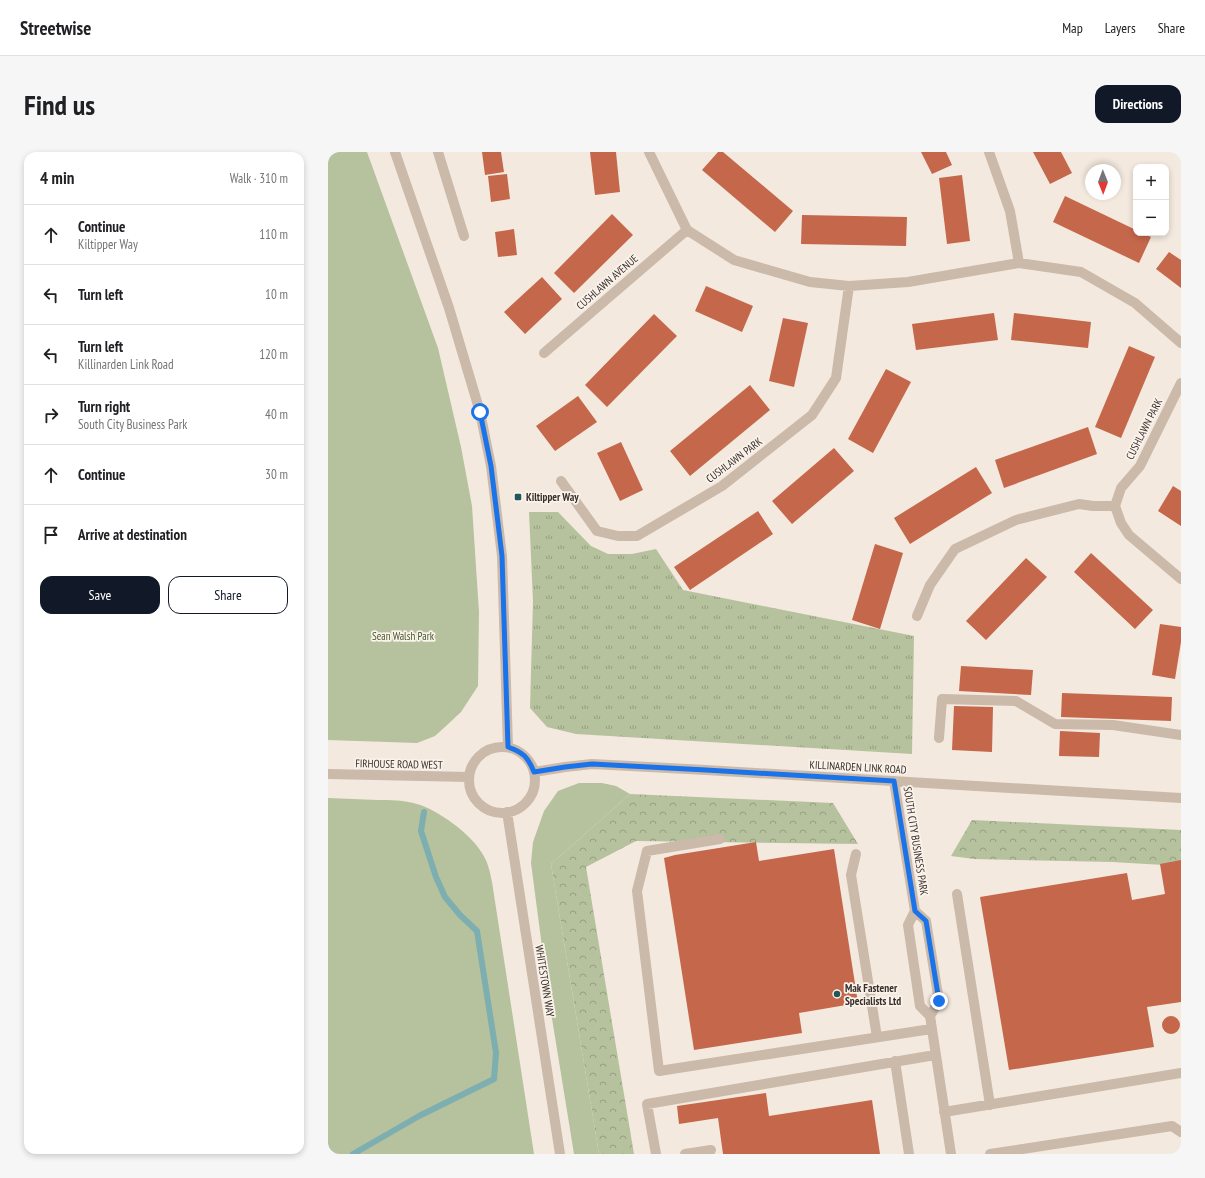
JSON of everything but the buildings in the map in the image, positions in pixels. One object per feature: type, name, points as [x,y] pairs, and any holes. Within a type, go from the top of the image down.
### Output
[{"type":"street","points":[[395,152],[449,308],[480,412],[491,466],[502,556],[508,747]]},
{"type":"street","points":[[438,152],[464,236]]},
{"type":"street","points":[[649,152],[687,230],[734,260],[810,282],[849,286],[908,282],[1019,263],[1081,272],[1135,303],[1181,343]]},
{"type":"street","points":[[989,152],[1010,211],[1019,263]]},
{"type":"street","name":"CUSHLAWN AVENUE","points":[[544,353],[687,230]]},
{"type":"street","name":"CUSHLAWN PARK","points":[[561,481],[597,531],[618,536],[637,536],[722,486],[812,416],[836,378],[849,286]]},
{"type":"street","name":"CUSHLAWN PARK","points":[[1115,506],[1121,488],[1140,466],[1181,383]]},
{"type":"street","points":[[917,616],[930,585],[955,549],[1016,520],[1079,504],[1093,506],[1115,506],[1121,523],[1129,535],[1181,579]]},
{"type":"street","points":[[939,738],[942,699],[1016,701],[1055,724],[1113,725],[1181,735]]},
{"type":"street","points":[[497,747],[508,747],[525,755],[531,763],[535,783],[532,794],[526,803],[517,809],[507,812],[487,810],[479,804],[471,791],[469,777],[472,766],[477,757],[486,750],[497,747]]},
{"type":"street","name":"KILLINARDEN LINK ROAD","points":[[534,772],[592,764],[1181,798]]},
{"type":"street","name":"FIRHOUSE ROAD WEST","points":[[328,774],[469,777]]},
{"type":"street","name":"SOUTH CITY BUSINESS PARK","points":[[894,781],[915,911],[908,925],[920,1006],[930,1016]]},
{"type":"street","name":"WHITESTOWN WAY","points":[[507,812],[560,1154]]},
{"type":"street","points":[[720,839],[648,851],[637,891],[659,1071],[931,1029]]},
{"type":"street","points":[[856,854],[850,875],[877,1037]]},
{"type":"street","points":[[957,894],[990,1105]]},
{"type":"street","points":[[915,911],[926,921],[939,1001],[930,1016],[950,1154]]},
{"type":"street","points":[[656,1154],[647,1104],[935,1055]]},
{"type":"street","points":[[895,1061],[909,1154]]},
{"type":"street","points":[[944,1112],[1181,1073]]},
{"type":"street","points":[[995,1153],[1172,1126],[1181,1132]]},
{"type":"street","points":[[685,1154],[711,1150]]},
{"type":"green space","name":"Sean Walsh Park","points":[[328,152],[367,152],[438,348],[461,447],[472,506],[479,612],[478,686],[461,712],[435,736],[417,743],[328,740]]},
{"type":"green space","points":[[529,512],[558,512],[591,546],[608,554],[632,554],[656,549],[683,590],[914,636],[912,754],[576,734],[547,727],[530,708],[533,601]]},
{"type":"green space","points":[[579,783],[602,783],[616,786],[630,794],[551,864],[599,1154],[574,1154],[549,1000],[531,863],[533,842],[544,811],[558,791]]},
{"type":"green space","points":[[630,794],[833,803],[858,844],[636,841],[586,867],[634,1154],[599,1154],[551,864]]},
{"type":"green space","points":[[328,798],[397,800],[425,807],[444,817],[462,831],[470,838],[484,856],[492,882],[534,1154],[328,1154]]},
{"type":"green space","points":[[972,820],[1181,830],[1181,866],[1112,862],[974,859],[951,856]]},
{"type":"waterway","points":[[353,1154],[419,1116],[494,1079],[496,1053],[477,931],[460,915],[445,897],[436,877],[421,831],[424,812]]},
{"type":"place","name":"Kiltipper Way","points":[[518,497]]},
{"type":"place","name":"Mak Fastener Specialists Ltd","points":[[837,994]]},
{"type":"route","points":[[480,412],[491,466],[502,556],[508,747],[525,755],[531,763],[534,772],[592,764],[894,781],[915,911],[926,921],[939,1001]]}]
